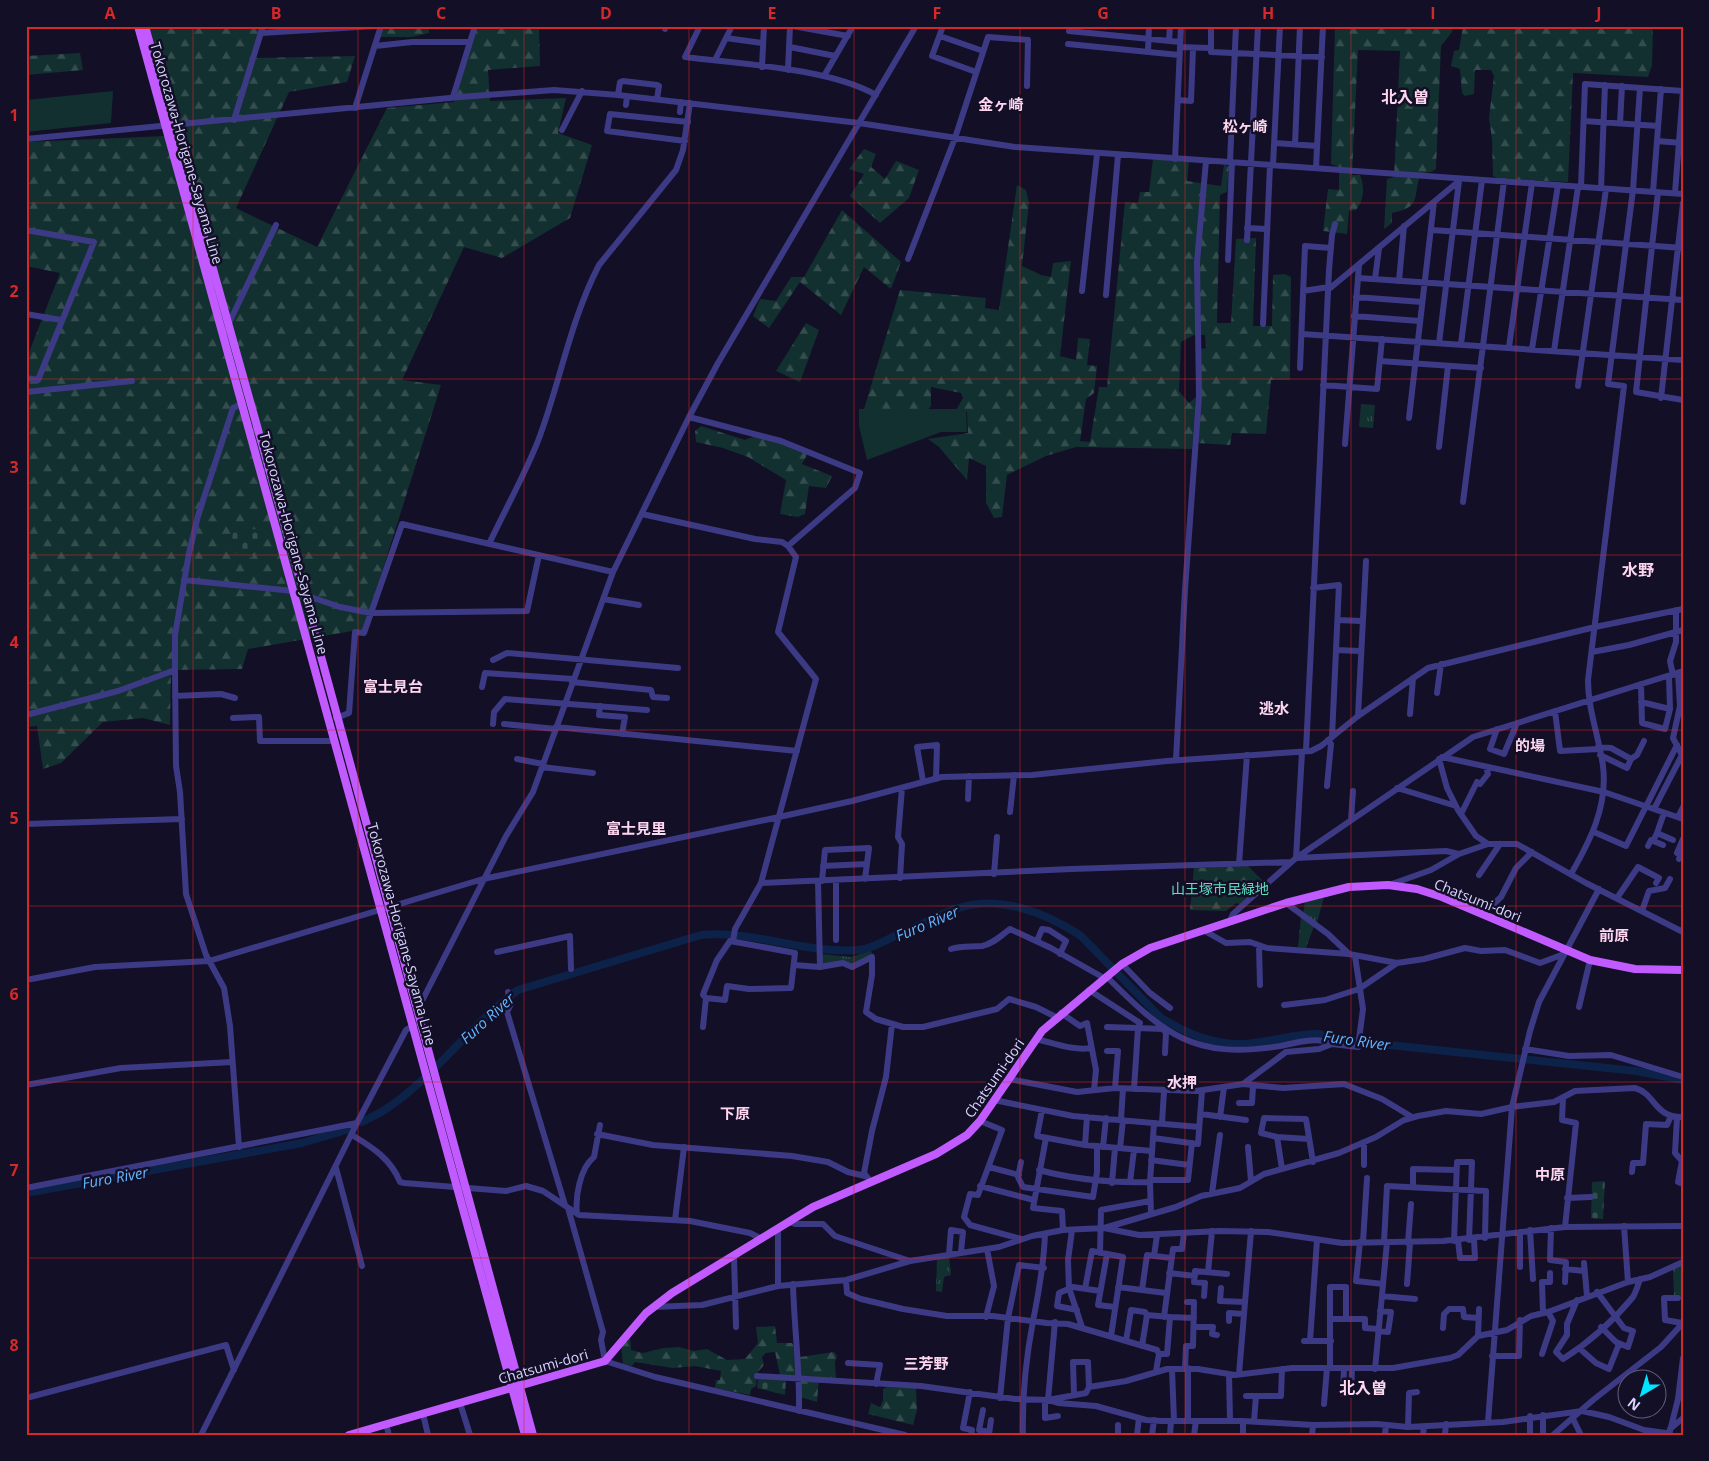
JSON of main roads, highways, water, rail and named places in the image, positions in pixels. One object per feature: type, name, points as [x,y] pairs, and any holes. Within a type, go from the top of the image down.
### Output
[{"type":"main road","name":"Tokorozawa-Horigane-Sayama Line","points":[[138,26],[170,126],[304,594],[414,1025],[428,1065]]},
{"type":"main road","name":"Tokorozawa-Horigane-Sayama Line","points":[[146,26],[170,126],[293,591],[414,1004],[428,1065]]},
{"type":"main road","name":"Chatsumi-dori","points":[[349,1435],[605,1361],[653,1307],[734,1256],[813,1207],[868,1179],[948,1148],[967,1135],[980,1121],[1036,1039],[1059,1015],[1108,974],[1150,948],[1286,903],[1349,887],[1388,885],[1430,893],[1483,914],[1565,953],[1634,970],[1683,970]]},
{"type":"main road","points":[[428,1065],[516,1386],[533,1435]]},
{"type":"main road","points":[[516,1386],[525,1435]]},
{"type":"waterway","name":"Furo River","points":[[362,1122],[386,1109],[423,1080],[485,1018],[518,990],[701,935],[740,936],[818,949],[863,949],[879,944],[955,909],[971,905],[988,904],[1021,908],[1067,927],[1081,936],[1160,1017],[1178,1028],[1218,1042],[1250,1044],[1300,1035],[1320,1034],[1324,1037],[1342,1040],[1636,1071],[1683,1080]]},
{"type":"waterway","name":"Furo River","points":[[26,1193],[302,1143],[350,1129]]},
{"type":"district","name":"北入曽","points":[[1405,97]]},
{"type":"district","name":"金ヶ崎","points":[[1001,104]]},
{"type":"district","name":"松ヶ崎","points":[[1245,126]]},
{"type":"district","name":"水野","points":[[1638,570]]},
{"type":"district","name":"富士見台","points":[[393,686]]},
{"type":"district","name":"逃水","points":[[1274,708]]},
{"type":"district","name":"的場","points":[[1530,745]]},
{"type":"district","name":"富士見里","points":[[636,828]]},
{"type":"district","name":"前原","points":[[1614,935]]},
{"type":"district","name":"水押","points":[[1182,1082]]},
{"type":"district","name":"下原","points":[[735,1113]]},
{"type":"district","name":"中原","points":[[1550,1174]]},
{"type":"district","name":"三芳野","points":[[926,1363]]},
{"type":"district","name":"北入曽","points":[[1363,1388]]},
{"type":"park label","name":"山王塚市民緑地","points":[[1220,888]]}]
